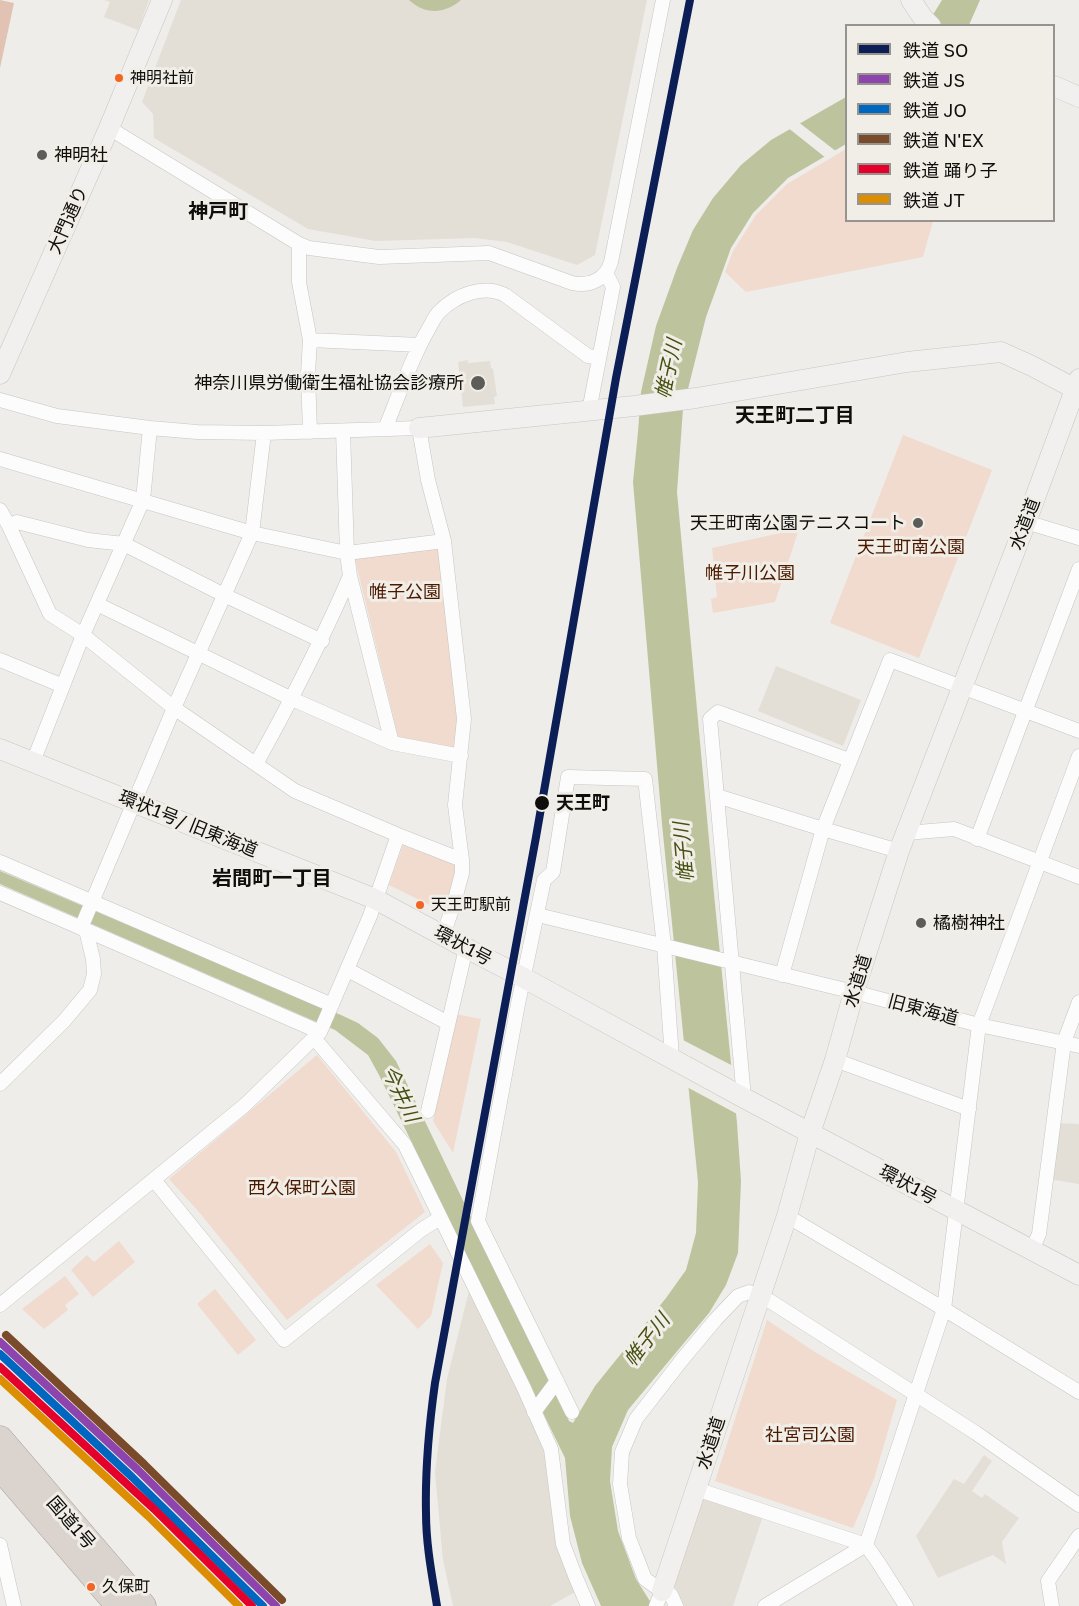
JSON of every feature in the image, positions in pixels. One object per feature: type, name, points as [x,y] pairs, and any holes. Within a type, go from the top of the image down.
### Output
[{"type":"highway","name":"国道1号","points":[[3,1455],[118,1606]]},
{"type":"highway","name":"国道1号","points":[[3,1455],[143,1606]]},
{"type":"street","name":"大門通り","points":[[0,374],[109,128],[162,0]]},
{"type":"street","points":[[109,128],[309,248],[379,256],[489,253],[572,283],[590,284],[606,273],[611,262],[663,0]]},
{"type":"street","points":[[911,0],[927,22]]},
{"type":"street","points":[[1055,87],[1079,97]]},
{"type":"street","points":[[299,244],[299,282],[310,340],[308,374],[310,432]]},
{"type":"street","points":[[589,411],[613,287],[606,273]]},
{"type":"street","points":[[385,429],[420,345],[437,313],[457,299],[478,290],[496,291],[506,295],[588,356],[599,358]]},
{"type":"street","points":[[310,340],[420,345]]},
{"type":"street","points":[[0,400],[57,416],[150,428],[197,432],[264,433],[419,428],[589,411],[696,398],[907,362],[1001,352],[1078,386]]},
{"type":"street","name":"水道道","points":[[659,1598],[787,1216],[810,1132],[835,1060],[854,992],[903,842],[1078,386]]},
{"type":"street","points":[[33,762],[83,635],[143,500],[150,428]]},
{"type":"street","points":[[419,428],[428,480],[444,541],[464,719],[455,805],[462,873],[444,936]]},
{"type":"street","points":[[343,431],[346,553],[392,743]]},
{"type":"street","points":[[0,1084],[64,1021],[90,990],[94,974],[93,959],[84,929],[92,901],[252,533],[264,433]]},
{"type":"street","points":[[0,459],[252,533],[346,553],[444,541]]},
{"type":"street","points":[[0,510],[51,614],[83,635],[174,708],[295,791],[398,836],[462,860]]},
{"type":"street","points":[[9,526],[17,522],[88,540],[124,544],[224,595],[322,640]]},
{"type":"street","points":[[1026,522],[1079,538]]},
{"type":"street","points":[[977,839],[1079,569]]},
{"type":"street","points":[[256,764],[322,640],[351,576]]},
{"type":"street","points":[[97,604],[292,699],[392,743],[461,756]]},
{"type":"street","points":[[0,660],[63,686]]},
{"type":"street","points":[[782,975],[823,829],[891,660],[1079,731]]},
{"type":"street","points":[[741,1096],[733,963],[710,718],[718,712],[849,760]]},
{"type":"street","name":"環状1号/ 旧東海道","points":[[0,749],[375,899]]},
{"type":"street","points":[[765,1606],[866,1545],[944,1309],[979,1025],[1079,756]]},
{"type":"street","points":[[572,1412],[478,1221],[544,880],[553,872],[568,777],[645,779],[675,1059]]},
{"type":"street","points":[[717,796],[823,829],[903,842],[954,829],[1079,877]]},
{"type":"street","points":[[0,1305],[245,1105],[317,1035],[348,970],[398,836]]},
{"type":"street","points":[[0,862],[332,1005]]},
{"type":"street","points":[[0,893],[317,1035],[405,1145],[534,1412],[551,1449],[563,1544],[588,1606]]},
{"type":"street","name":"環状1号","points":[[375,899],[1079,1275]]},
{"type":"street","points":[[538,915],[664,946]]},
{"type":"street","name":"旧東海道","points":[[664,946],[979,1025],[1079,1046]]},
{"type":"street","points":[[428,1111],[466,948]]},
{"type":"street","points":[[348,970],[448,1023]]},
{"type":"street","points":[[1032,1250],[1039,1234],[1064,1042],[1079,1002]]},
{"type":"street","points":[[835,1060],[969,1109]]},
{"type":"street","points":[[154,1180],[284,1340],[421,1230],[440,1218]]},
{"type":"street","points":[[787,1216],[1079,1392]]},
{"type":"street","points":[[676,1606],[671,1595],[659,1598],[645,1579],[630,1538],[620,1484],[622,1452],[636,1419],[681,1361],[738,1296],[749,1292],[760,1295],[976,1433],[1079,1505]]},
{"type":"street","points":[[534,1412],[557,1381]]},
{"type":"street","points":[[696,1489],[866,1545],[906,1606]]},
{"type":"street","points":[[1052,1606],[1048,1581],[1079,1536]]},
{"type":"street","points":[[0,1545],[14,1606]]},
{"type":"shaded area","points":[[0,0],[14,3],[0,68]]},
{"type":"shaded area","points":[[104,0],[149,0],[138,30],[104,17],[110,2]]},
{"type":"shaded area","points":[[181,0],[647,0],[595,255],[577,265],[507,242],[475,238],[376,241],[308,229],[154,138],[153,114],[142,102]]},
{"type":"shaded area","name":"神奈川県労働衛生福祉協会診療所","points":[[468,360],[468,363],[490,361],[497,396],[494,397],[495,404],[463,407],[458,362]]},
{"type":"shaded area","points":[[776,666],[861,700],[843,746],[758,711]]},
{"type":"shaded area","points":[[1057,1123],[1079,1124],[1079,1184],[1048,1179]]},
{"type":"shaded area","points":[[470,1287],[547,1449],[575,1592],[550,1606],[453,1606],[443,1560],[435,1472],[447,1379]]},
{"type":"shaded area","points":[[984,1455],[992,1461],[972,1491],[982,1498],[985,1494],[1019,1518],[1002,1542],[1006,1564],[993,1555],[938,1578],[916,1536],[954,1479],[964,1484]]},
{"type":"shaded area","points":[[703,1497],[763,1516],[733,1606],[684,1606],[674,1586]]},
{"type":"green space","points":[[845,150],[845,222],[933,222],[923,257],[746,292],[725,272],[733,251],[756,215],[787,184]]},
{"type":"green space","name":"天王町南公園","points":[[903,435],[992,470],[919,658],[830,623]]},
{"type":"green space","name":"帷子川公園","points":[[799,529],[775,602],[713,613],[711,599],[717,597],[712,548]]},
{"type":"green space","name":"帷子公園","points":[[441,544],[460,718],[459,754],[399,740],[355,559]]},
{"type":"green space","points":[[403,845],[458,865],[446,913],[389,885]]},
{"type":"green space","points":[[456,1014],[481,1019],[453,1153],[433,1121]]},
{"type":"green space","name":"西久保町公園","points":[[317,1055],[396,1152],[425,1212],[287,1320],[199,1212],[169,1179]]},
{"type":"green space","points":[[119,1241],[135,1262],[93,1297],[71,1270],[87,1255],[94,1262]]},
{"type":"green space","points":[[430,1244],[443,1263],[431,1316],[418,1329],[376,1285]]},
{"type":"green space","points":[[65,1276],[79,1294],[65,1305],[68,1310],[44,1329],[22,1309]]},
{"type":"green space","points":[[215,1289],[256,1340],[238,1355],[197,1304]]},
{"type":"green space","name":"社宮司公園","points":[[767,1320],[815,1352],[897,1400],[874,1479],[853,1528],[715,1481]]},
{"type":"water","points":[[409,0],[461,0],[448,8],[435,11],[422,8]]},
{"type":"water","points":[[942,0],[980,0],[969,24],[927,24]]},
{"type":"water","points":[[845,98],[845,145],[788,178],[753,213],[731,248],[706,317],[683,409],[677,492],[737,1123],[741,1181],[738,1253],[726,1285],[709,1313],[628,1410],[612,1447],[610,1481],[618,1531],[636,1579],[653,1606],[601,1606],[582,1563],[570,1516],[565,1458],[368,1055],[335,1030],[0,884],[0,871],[341,1015],[358,1023],[378,1038],[396,1061],[569,1421],[573,1423],[595,1386],[686,1270],[696,1233],[698,1182],[662,824],[633,482],[641,392],[656,326],[677,268],[693,230],[713,198],[741,165],[771,140]]},
{"type":"pier","points":[[797,121],[837,152],[826,158],[787,127]]},
{"type":"pier","points":[[681,1039],[735,1067],[739,1115],[685,1086]]},
{"type":"rail line","name":"SO","points":[[437,1606],[426,1525],[428,1448],[435,1383],[536,837],[616,378],[690,0]]},
{"type":"rail line","name":"N'EX","points":[[6,1335],[144,1464],[282,1600]]},
{"type":"rail line","name":"JS","points":[[0,1342],[138,1470],[276,1606]]},
{"type":"rail line","name":"JO","points":[[0,1354],[132,1477],[263,1606]]},
{"type":"rail line","name":"踊り子","points":[[0,1367],[154,1509],[252,1606]]},
{"type":"rail line","name":"JT","points":[[0,1379],[148,1516],[239,1606]]},
{"type":"place","name":"神明社前","points":[[119,78]]},
{"type":"place","name":"神明社","points":[[42,155]]},
{"type":"place","name":"神奈川県労働衛生福祉協会診療所","points":[[478,383]]},
{"type":"place","name":"天王町南公園テニスコート","points":[[918,523]]},
{"type":"place","name":"天王町","points":[[542,803]]},
{"type":"place","name":"天王町駅前","points":[[420,905]]},
{"type":"place","name":"橘樹神社","points":[[921,923]]},
{"type":"place","name":"久保町","points":[[91,1587]]},
{"type":"district","name":"神戸町","points":[[218,212]]},
{"type":"district","name":"天王町二丁目","points":[[795,416]]},
{"type":"district","name":"岩間町一丁目","points":[[272,879]]},
{"type":"water label","name":"帷子川","points":[[669,369]]},
{"type":"water label","name":"帷子川","points":[[684,852]]},
{"type":"water label","name":"今井川","points":[[400,1094]]},
{"type":"water label","name":"帷子川","points":[[647,1340]]}]
